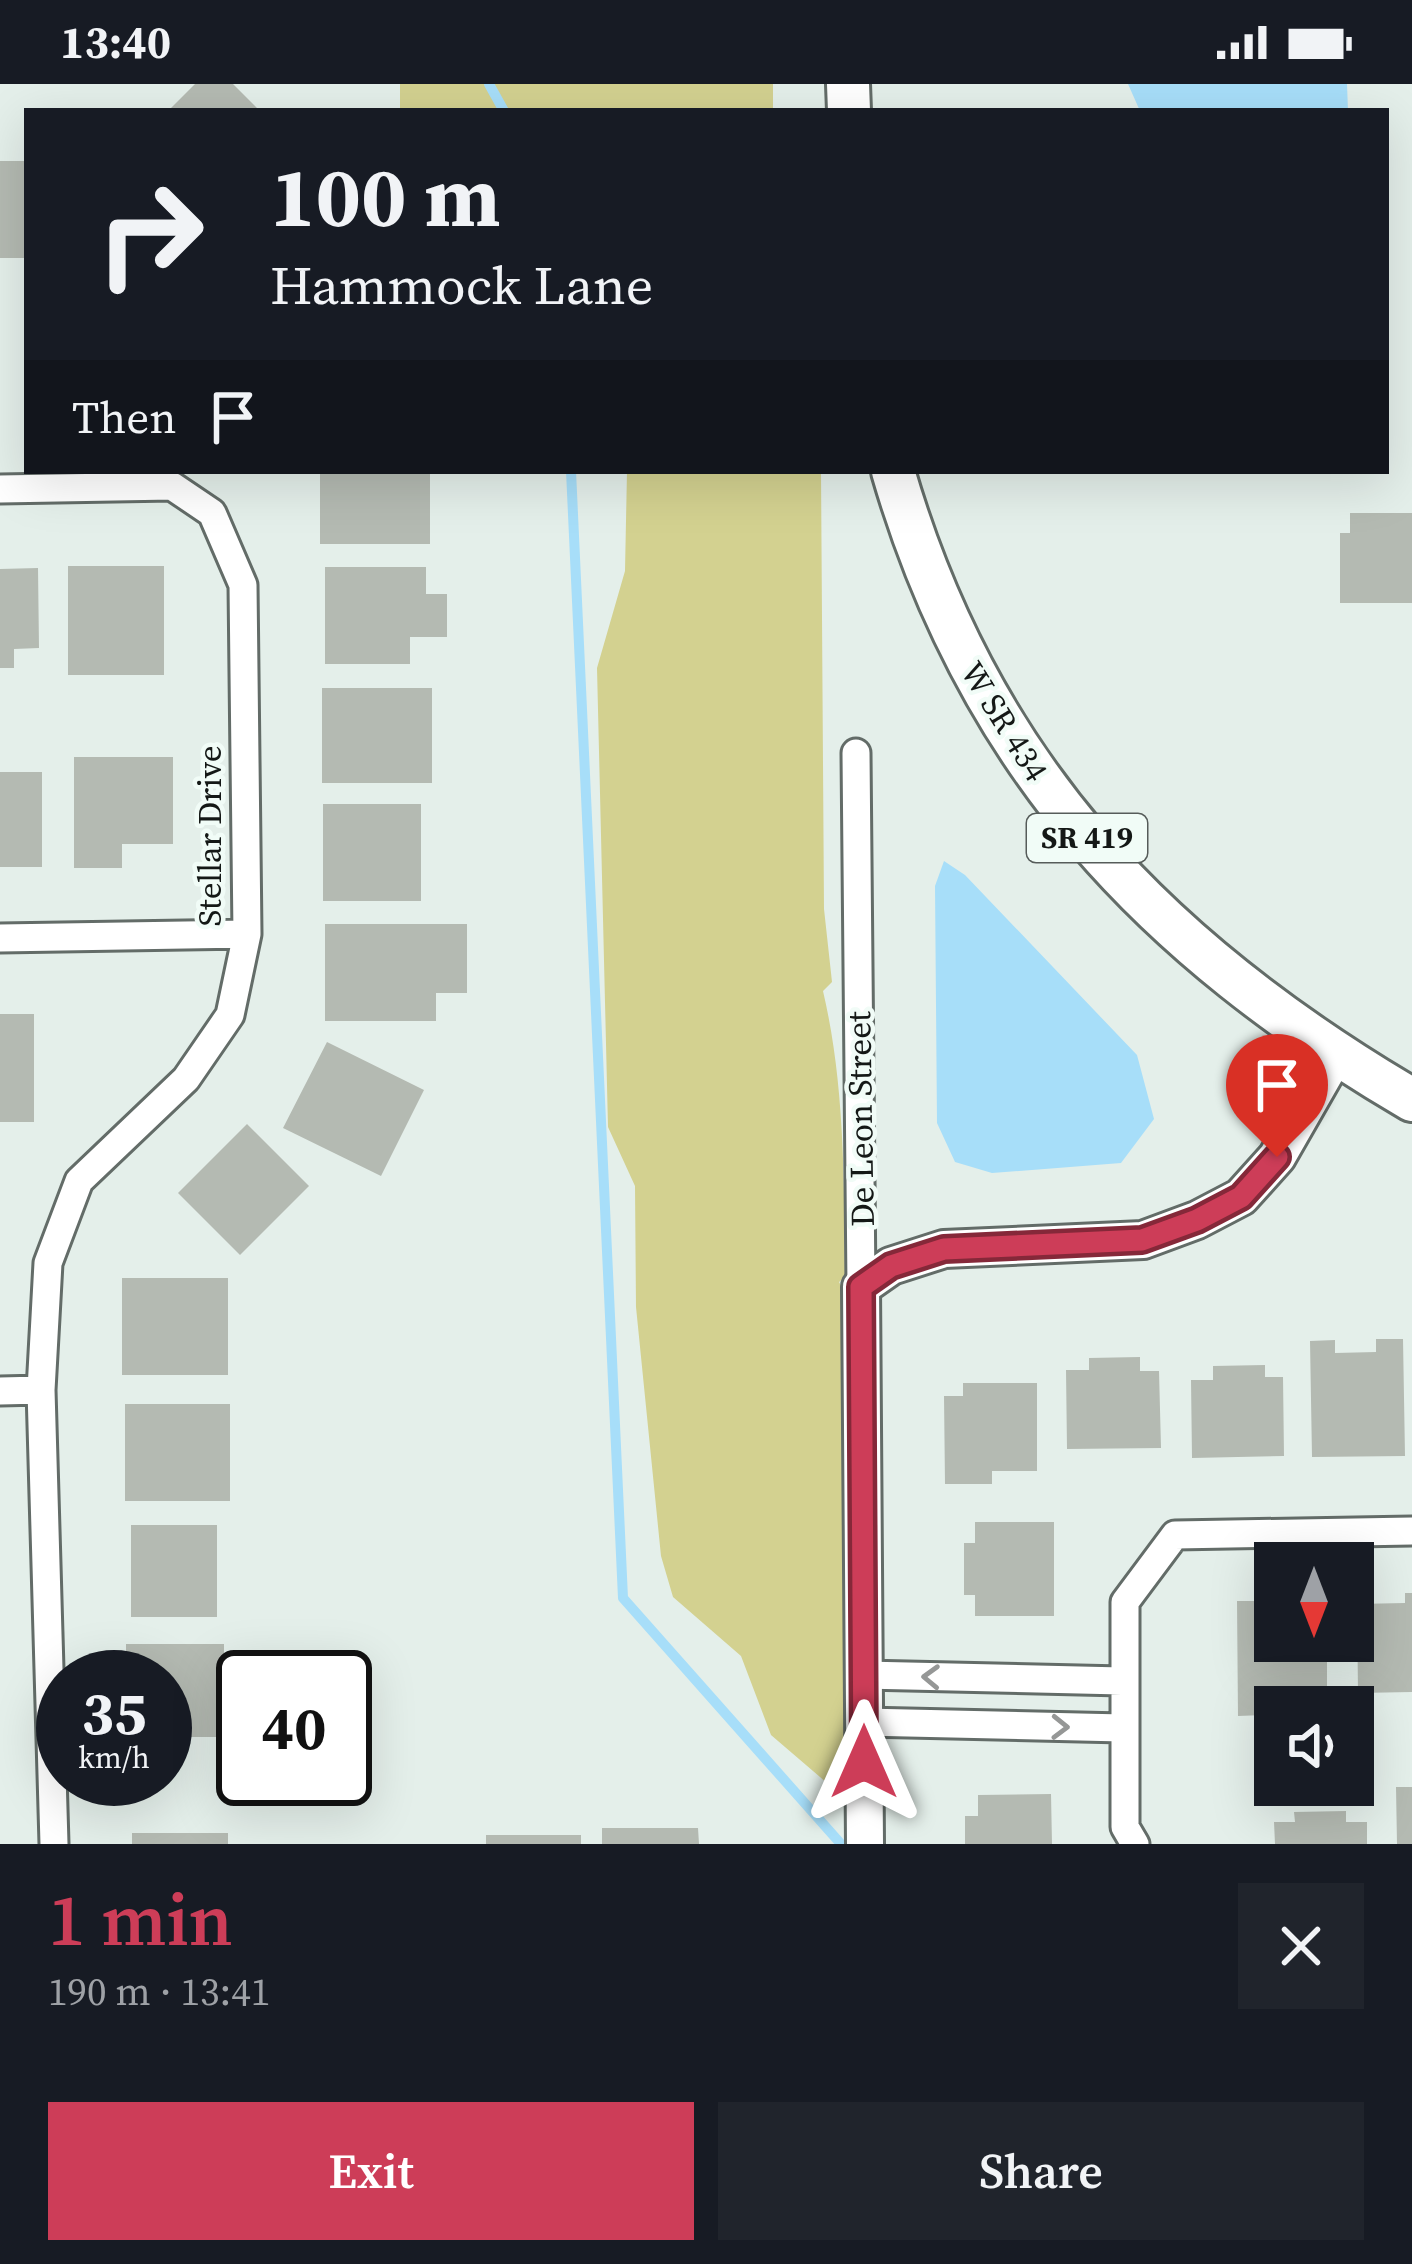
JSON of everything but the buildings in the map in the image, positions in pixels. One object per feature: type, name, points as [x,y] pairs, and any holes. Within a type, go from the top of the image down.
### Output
[{"type":"main road","name":"W SR 434","points":[[894,474],[910,531],[973,675],[1065,813],[1132,889],[1196,950],[1336,1054],[1412,1100]]},
{"type":"street","name":"Stellar Drive","points":[[0,488],[172,486],[212,513],[243,585],[247,934],[230,1016],[186,1079],[79,1181],[48,1263],[41,1390],[54,1844]]},
{"type":"street","name":"De Leon Street","points":[[856,753],[865,1844]]},
{"type":"street","points":[[0,938],[247,934]]},
{"type":"street","points":[[861,1287],[891,1266],[944,1249],[1142,1240],[1197,1220],[1241,1197],[1277,1157],[1336,1054]]},
{"type":"street","points":[[0,1390],[41,1390]]},
{"type":"street","points":[[1135,1844],[1125,1827],[1125,1602],[1175,1535],[1412,1531]]},
{"type":"street","points":[[864,1675],[1123,1681]]},
{"type":"street","points":[[998,1726],[999,1680]]},
{"type":"street","points":[[864,1722],[1123,1728]]},
{"type":"shaded area","points":[[400,84],[773,84],[773,108],[400,108]]},
{"type":"shaded area","points":[[627,474],[821,474],[824,909],[832,982],[823,991],[836,1062],[843,1169],[845,1277],[839,1282],[845,1293],[848,1801],[771,1735],[741,1656],[673,1597],[661,1556],[636,1307],[635,1186],[608,1127],[597,668],[625,571]]},
{"type":"water","points":[[1128,84],[1347,84],[1348,108],[1139,108]]},
{"type":"water","points":[[944,861],[965,875],[1137,1055],[1154,1119],[1121,1163],[992,1173],[955,1162],[937,1123],[935,886]]},
{"type":"waterway","points":[[489,84],[502,108]]},
{"type":"waterway","points":[[571,474],[623,1598],[841,1844]]},
{"type":"route","points":[[864,1762],[861,1287],[891,1266],[944,1249],[1142,1240],[1241,1197],[1277,1157]]}]
